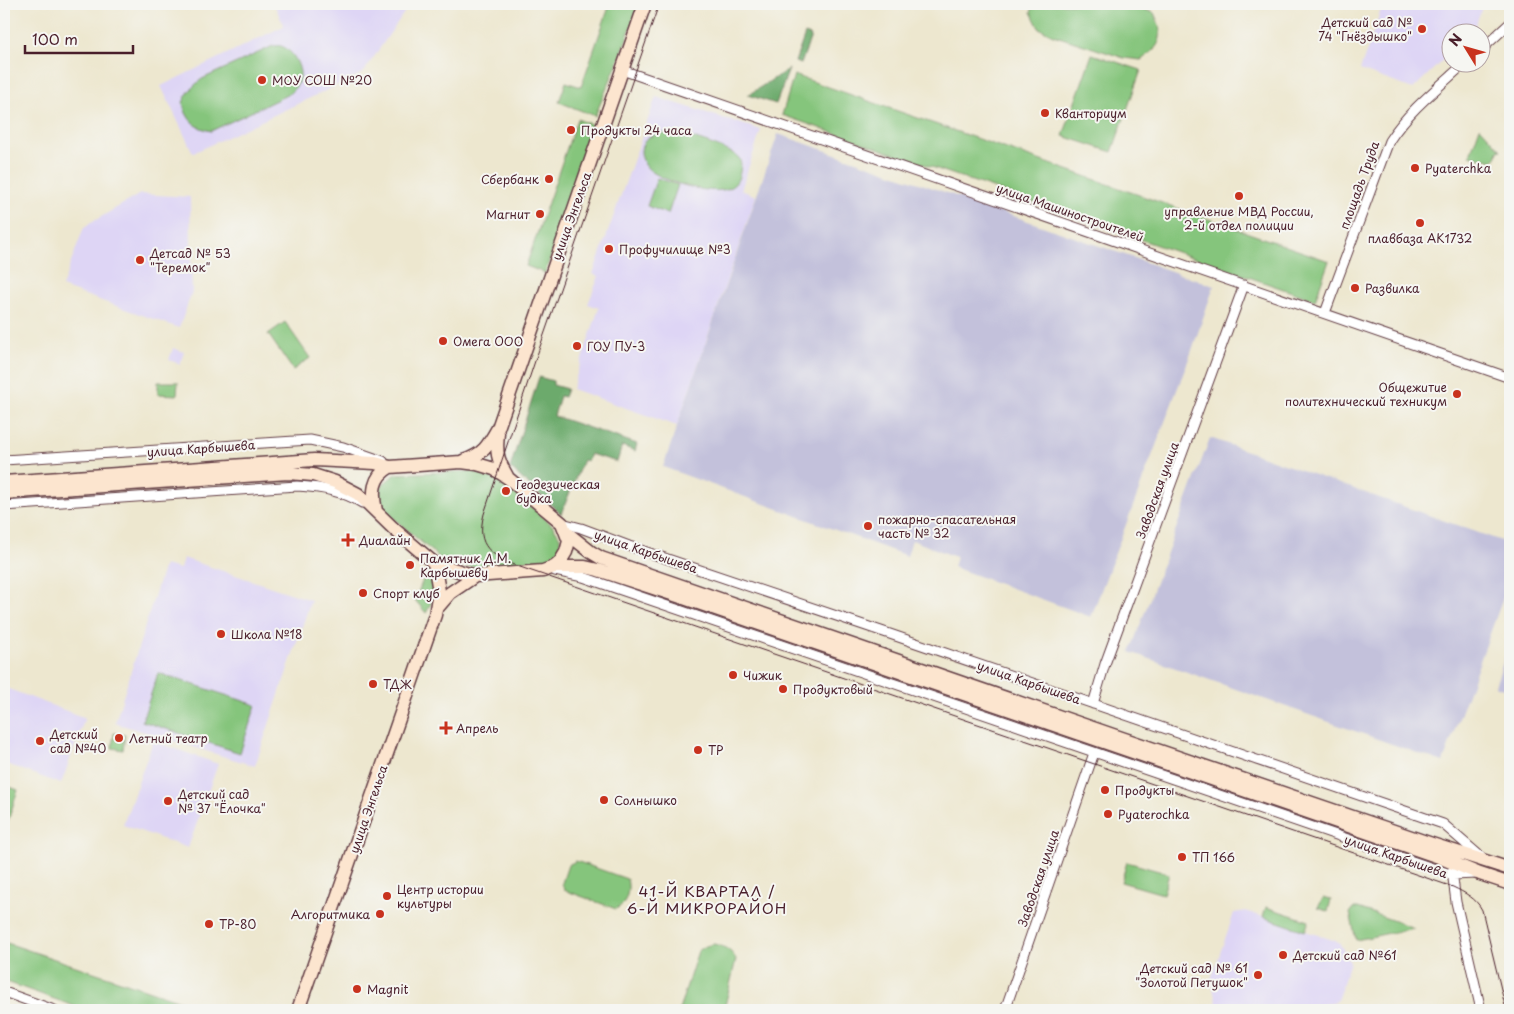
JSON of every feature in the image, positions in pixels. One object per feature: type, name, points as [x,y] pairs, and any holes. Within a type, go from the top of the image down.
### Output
[{"type":"street","name":"улица Энгельса","points":[[461,462],[476,458],[491,442],[498,428],[645,4]]},
{"type":"street","points":[[1492,40],[1510,23]]},
{"type":"street","name":"улица Машиностроителей","points":[[622,70],[1510,378]]},
{"type":"street","name":"площадь Труда","points":[[1325,313],[1388,141],[1402,122],[1420,103],[1455,72]]},
{"type":"street","name":"Заводская улица","points":[[1093,704],[1244,285]]},
{"type":"street","name":"улица Энгельса","points":[[498,428],[497,456],[508,478]]},
{"type":"street","name":"улица Карбышева","points":[[4,460],[310,440],[343,447],[378,458],[392,467]]},
{"type":"street","name":"улица Карбышева","points":[[4,482],[314,460],[375,463],[392,467],[461,462],[476,464],[494,469],[508,478],[591,552],[601,558],[1510,884]]},
{"type":"street","points":[[376,512],[373,489],[384,470],[392,467]]},
{"type":"street","name":"улица Карбышева","points":[[4,493],[288,473],[313,475],[335,482],[358,494],[434,563],[475,576],[536,572],[551,568],[585,567],[598,570],[1453,863]]},
{"type":"street","name":"улица Карбышева","points":[[4,506],[315,486],[356,499],[376,512]]},
{"type":"street","points":[[551,568],[560,562],[566,552],[569,541],[565,528]]},
{"type":"street","name":"улица Карбышева","points":[[565,528],[581,528],[1443,824],[1485,860],[1510,869]]},
{"type":"street","name":"улица Энгельса","points":[[298,1010],[438,607],[439,590],[434,563]]},
{"type":"street","name":"улица Карбышева","points":[[551,568],[584,577],[1094,753],[1453,863],[1485,860]]},
{"type":"street","name":"улица Энгельса","points":[[438,607],[450,593],[475,576]]},
{"type":"street","name":"Заводская улица","points":[[1005,1010],[1094,753]]},
{"type":"street","points":[[1453,863],[1456,902],[1480,1010]]},
{"type":"street","points":[[4,992],[54,1010]]},
{"type":"shaded area","name":"МОУ СОШ №20","points":[[274,4],[410,4],[363,73],[193,153],[161,86],[284,26]]},
{"type":"shaded area","points":[[1383,4],[1483,4],[1477,22],[1442,22],[1442,61],[1413,89],[1360,70]]},
{"type":"shaded area","points":[[656,97],[761,130],[741,190],[756,196],[677,426],[572,389],[599,308],[588,304],[599,276],[593,274]]},
{"type":"shaded area","points":[[778,134],[1214,286],[1191,353],[1091,617],[953,567],[956,557],[912,540],[907,556],[663,467]]},
{"type":"shaded area","points":[[140,194],[190,197],[192,292],[179,328],[62,287],[84,227]]},
{"type":"shaded area","points":[[173,348],[184,352],[180,364],[169,360]]},
{"type":"shaded area","points":[[1210,438],[1510,544],[1510,579],[1443,762],[1130,652]]},
{"type":"shaded area","name":"Школа №18","points":[[183,558],[311,600],[255,766],[115,723],[164,565],[180,569]]},
{"type":"shaded area","points":[[1510,642],[1510,691],[1495,686]]},
{"type":"shaded area","name":"Детский сад №40","points":[[6,688],[85,718],[61,784],[4,763],[4,694]]},
{"type":"shaded area","name":"Детский сад № 37 \"Ёлочка\"","points":[[153,741],[218,764],[188,848],[123,825]]},
{"type":"shaded area","name":"Детский сад №61","points":[[1245,911],[1339,942],[1350,962],[1337,1001],[1301,1010],[1218,1010],[1211,979],[1234,913]]},
{"type":"green space","points":[[610,4],[639,4],[621,55],[595,116],[559,102],[566,82],[581,87]]},
{"type":"green space","points":[[1034,4],[1129,4],[1154,13],[1160,28],[1160,40],[1153,50],[1141,60],[1124,58],[1053,35],[1039,28],[1031,12]]},
{"type":"green space","points":[[805,34],[811,36],[801,64],[795,62]]},
{"type":"green space","points":[[273,46],[281,46],[289,51],[299,69],[299,81],[289,94],[211,131],[200,128],[192,122],[186,114],[183,103],[188,92],[196,84],[202,79]]},
{"type":"green space","points":[[1092,54],[1141,70],[1112,152],[1063,136]]},
{"type":"green space","points":[[789,69],[776,104],[748,95]]},
{"type":"green space","points":[[794,75],[1329,261],[1315,300],[782,115]]},
{"type":"green space","points":[[577,119],[596,126],[545,273],[526,266]]},
{"type":"green space","points":[[1480,127],[1501,150],[1498,151],[1493,161],[1470,155]]},
{"type":"green space","points":[[659,133],[683,135],[734,154],[741,162],[738,180],[727,189],[710,190],[677,183],[658,175],[645,165],[641,151],[647,138]]},
{"type":"green space","points":[[657,178],[678,185],[668,214],[647,206]]},
{"type":"green space","points":[[285,322],[310,358],[293,370],[268,334]]},
{"type":"green space","points":[[539,377],[553,381],[553,385],[567,389],[564,397],[560,396],[554,416],[637,444],[635,451],[622,446],[617,462],[590,454],[587,461],[583,460],[561,514],[510,468]]},
{"type":"green space","points":[[158,382],[178,382],[177,395],[158,394]]},
{"type":"green space","points":[[474,471],[493,477],[514,491],[553,526],[560,537],[560,550],[552,561],[537,566],[491,569],[463,566],[442,560],[385,511],[380,499],[380,489],[386,481],[397,474]]},
{"type":"green space","points":[[428,567],[433,577],[434,590],[426,613],[415,600]]},
{"type":"green space","points":[[158,673],[256,705],[240,753],[142,721]]},
{"type":"green space","points":[[114,733],[125,735],[123,750],[112,748]]},
{"type":"green space","points":[[4,785],[18,790],[4,833]]},
{"type":"green space","points":[[576,861],[627,879],[628,892],[623,904],[616,909],[564,890],[562,883],[568,865]]},
{"type":"green space","points":[[1127,862],[1169,874],[1163,894],[1121,882]]},
{"type":"green space","points":[[1323,898],[1331,900],[1328,911],[1318,908]]},
{"type":"green space","points":[[1266,907],[1309,921],[1305,931],[1263,917]]},
{"type":"green space","points":[[1354,908],[1414,928],[1356,940],[1350,913]]},
{"type":"green space","points":[[4,942],[207,1010],[85,1010],[4,981]]},
{"type":"green space","points":[[714,944],[727,949],[736,959],[724,1010],[679,1010],[698,951]]},
{"type":"tram line","points":[[659,4],[484,514],[482,535],[488,549],[501,559],[520,567],[1453,887],[1473,899],[1482,910],[1506,1010]]},
{"type":"place","name":"Детский сад № 74 \"Гнёздышко\"","points":[[1422,29]]},
{"type":"place","name":"МОУ СОШ №20","points":[[262,80]]},
{"type":"place","name":"Кванториум","points":[[1045,113]]},
{"type":"place","name":"Продукты 24 часа","points":[[571,130]]},
{"type":"place","name":"Pyaterchka","points":[[1415,168]]},
{"type":"place","name":"Сбербанк","points":[[549,179]]},
{"type":"place","name":"управление МВД России, 2-й отдел полиции","points":[[1239,196]]},
{"type":"place","name":"Магнит","points":[[540,214]]},
{"type":"place","name":"плавбаза АК1732","points":[[1420,223]]},
{"type":"place","name":"Профучилище №3","points":[[609,249]]},
{"type":"place","name":"Детсад № 53 \"Теремок\"","points":[[140,260]]},
{"type":"place","name":"Развилка","points":[[1355,288]]},
{"type":"place","name":"Омега ООО","points":[[443,341]]},
{"type":"place","name":"ГОУ ПУ-3","points":[[577,346]]},
{"type":"place","name":"Общежитие политехнический техникум","points":[[1457,394]]},
{"type":"place","name":"Геодезическая будка","points":[[506,491]]},
{"type":"place","name":"пожарно-спасательная часть № 32","points":[[868,526]]},
{"type":"place","name":"Диалайн","points":[[348,540]]},
{"type":"place","name":"Памятник Д.М. Карбышеву","points":[[410,565]]},
{"type":"place","name":"Спорт клуб","points":[[363,593]]},
{"type":"place","name":"Школа №18","points":[[221,634]]},
{"type":"place","name":"Чижик","points":[[733,675]]},
{"type":"place","name":"ТДЖ","points":[[373,684]]},
{"type":"place","name":"Продуктовый","points":[[783,689]]},
{"type":"place","name":"Апрель","points":[[446,728]]},
{"type":"place","name":"Летний театр","points":[[119,738]]},
{"type":"place","name":"Детский сад №40","points":[[40,741]]},
{"type":"place","name":"ТР","points":[[698,750]]},
{"type":"place","name":"Продукты","points":[[1105,790]]},
{"type":"place","name":"Солнышко","points":[[604,800]]},
{"type":"place","name":"Детский сад № 37 \"Ёлочка\"","points":[[168,801]]},
{"type":"place","name":"Pyaterochka","points":[[1108,814]]},
{"type":"place","name":"ТП 166","points":[[1182,857]]},
{"type":"place","name":"Центр истории культуры","points":[[387,896]]},
{"type":"place","name":"Алгоритмика","points":[[380,914]]},
{"type":"place","name":"ТР-80","points":[[209,924]]},
{"type":"place","name":"Детский сад №61","points":[[1283,955]]},
{"type":"place","name":"Детский сад № 61 \"Золотой Петушок\"","points":[[1258,975]]},
{"type":"place","name":"Magnit","points":[[357,989]]},
{"type":"district","name":"41-Й КВАРТАЛ / 6-Й МИКРОРАЙОН","points":[[707,898]]}]
